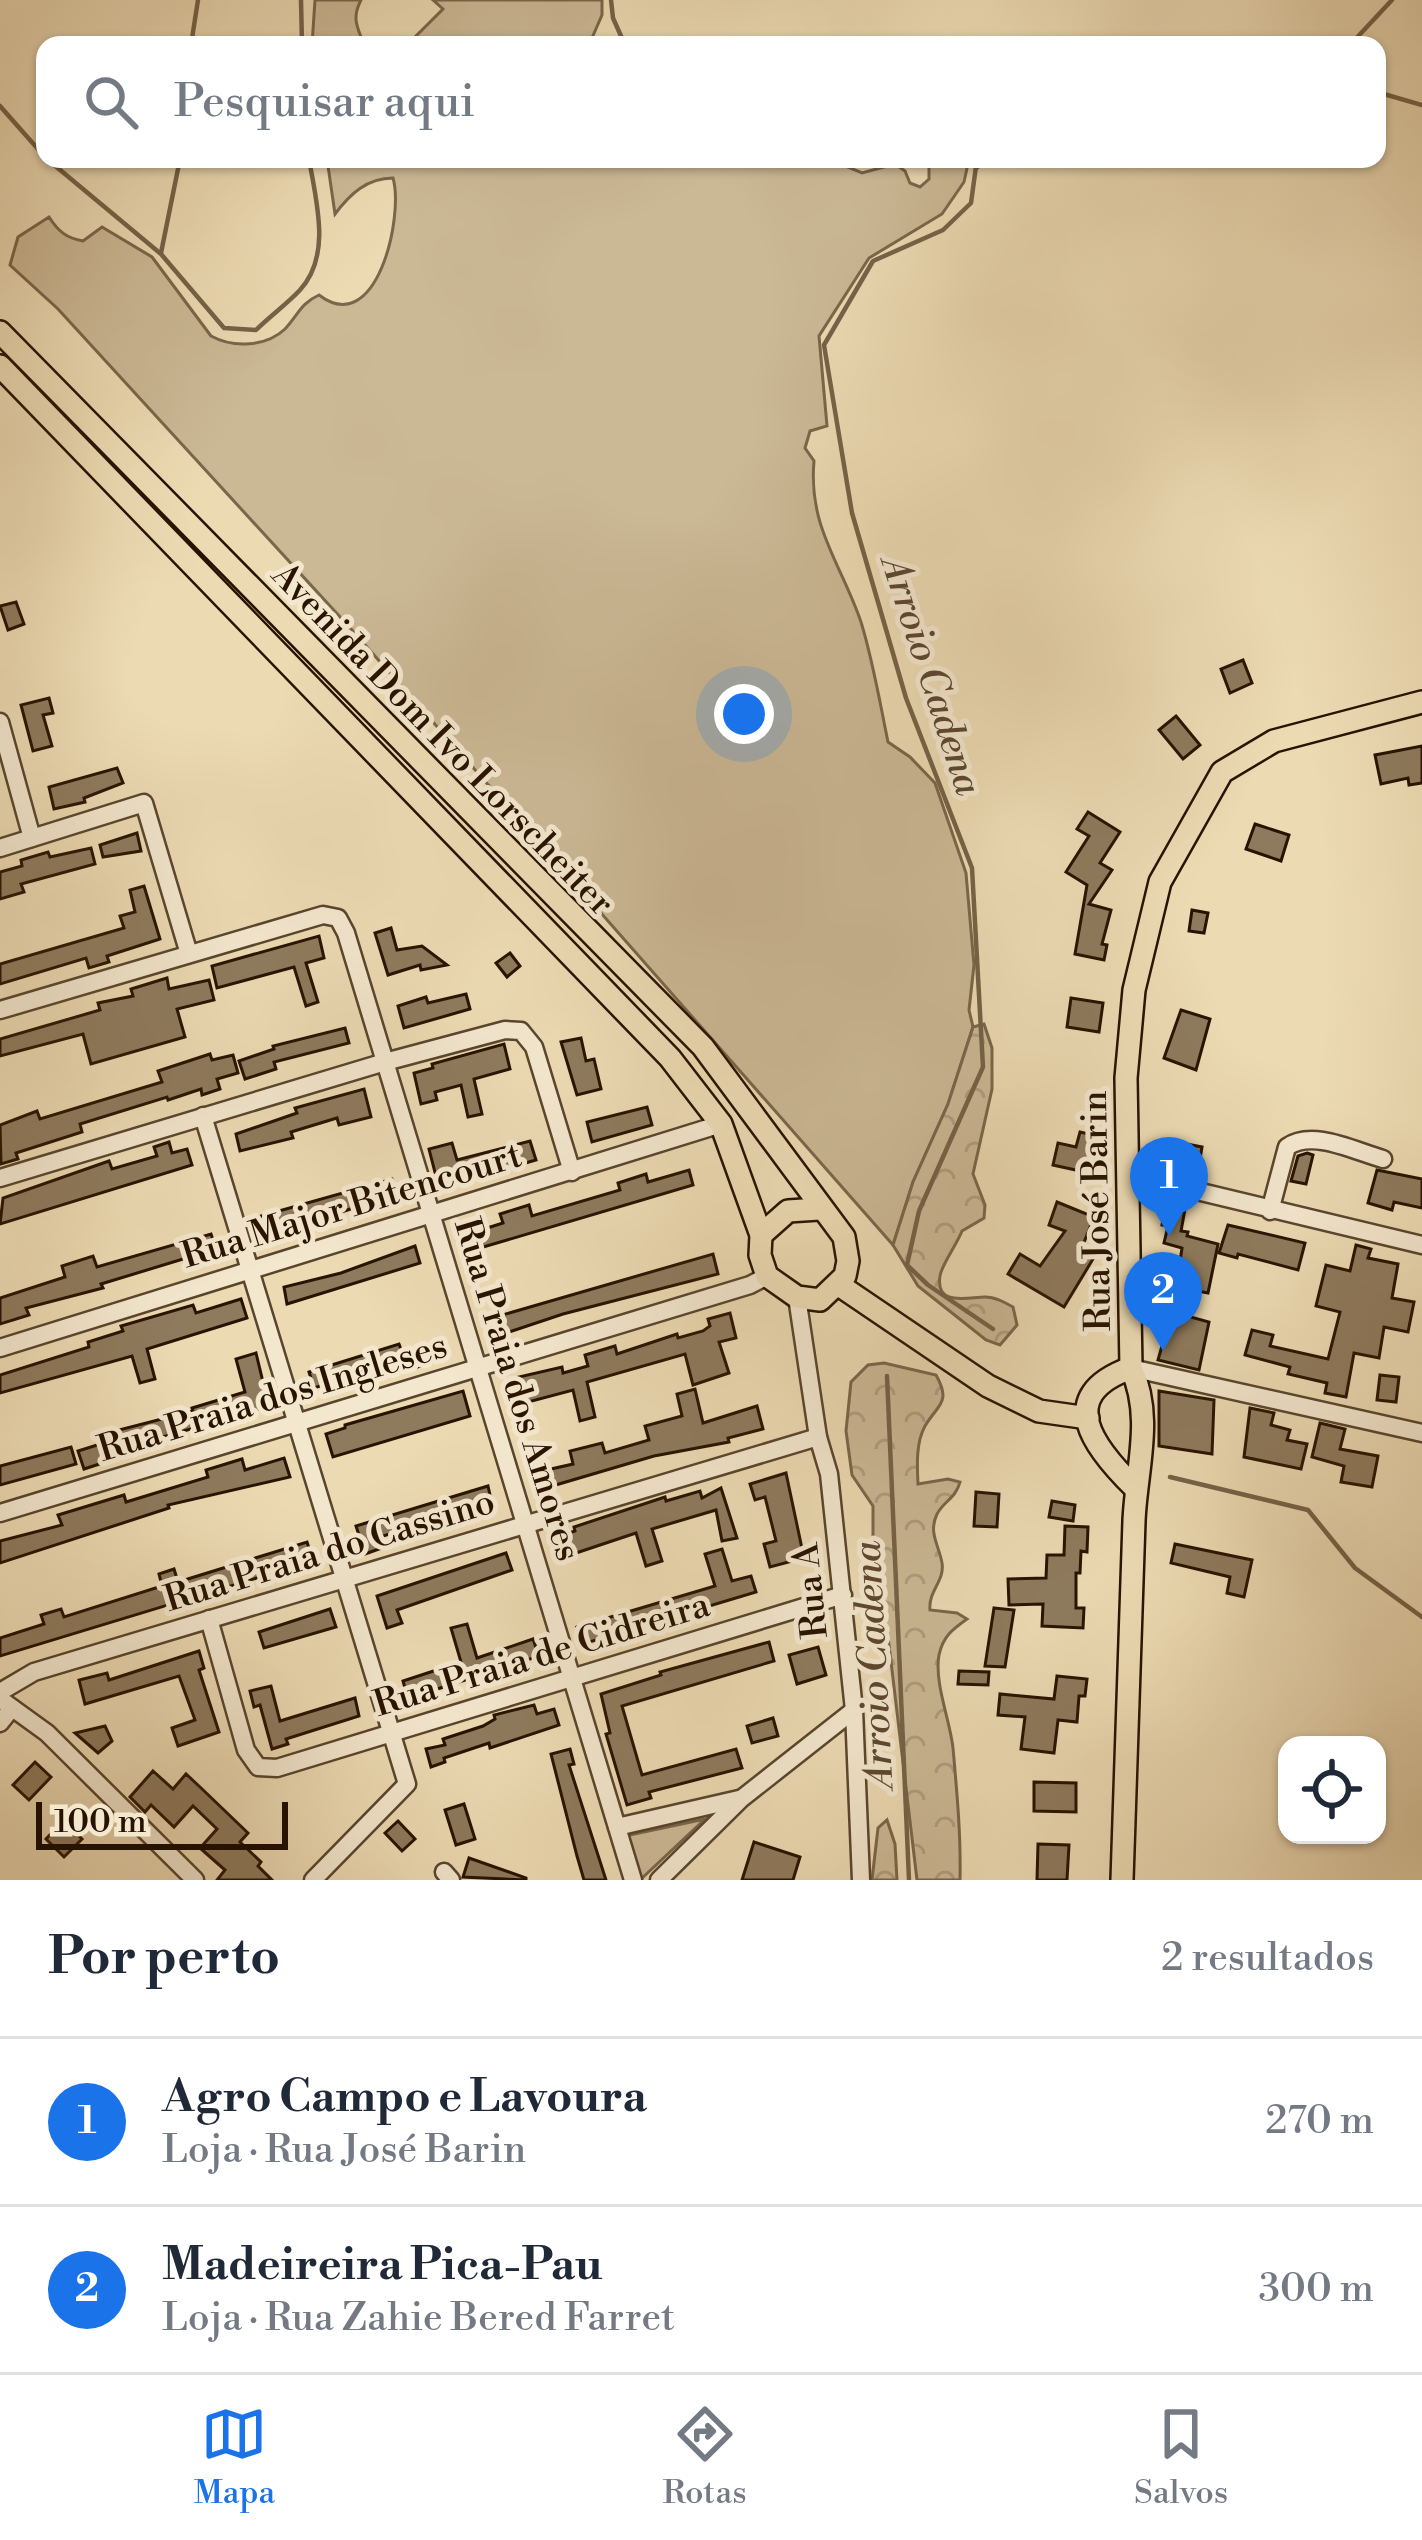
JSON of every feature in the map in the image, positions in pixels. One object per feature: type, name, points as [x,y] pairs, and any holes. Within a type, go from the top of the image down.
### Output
[{"type":"main road","name":"Avenida Dom Ivo Lorscheiter","points":[[0,332],[703,1047],[844,1237],[848,1261],[839,1285]]},
{"type":"main road","name":"Avenida Dom Ivo Lorscheiter","points":[[0,366],[670,1058],[721,1124],[761,1235],[760,1255],[767,1276]]},
{"type":"main road","name":"Rua José Barin","points":[[1122,1880],[1135,1488],[1143,1421],[1140,1388],[1131,1368],[1126,1078],[1134,990],[1160,882],[1222,772],[1274,741],[1422,702]]},
{"type":"main road","points":[[761,1235],[788,1211],[819,1209]]},
{"type":"main road","points":[[767,1276],[797,1297],[820,1300],[839,1285],[988,1386],[1039,1411],[1088,1418]]},
{"type":"main road","points":[[1131,1368],[1106,1377],[1090,1401],[1088,1429],[1103,1457],[1135,1488]]},
{"type":"street","points":[[0,722],[32,838]]},
{"type":"street","points":[[0,848],[144,803],[189,954],[0,1010]]},
{"type":"street","name":"Rua Praia dos Amores","points":[[189,954],[323,915],[338,918],[346,933],[633,1880]]},
{"type":"street","points":[[0,1178],[505,1030],[521,1031],[534,1047],[572,1172]]},
{"type":"street","points":[[203,1116],[407,1784],[313,1880]]},
{"type":"street","name":"Rua Major Bitencourt","points":[[0,1348],[721,1124]]},
{"type":"street","points":[[1270,1211],[1287,1147],[1294,1142],[1309,1138],[1384,1159]]},
{"type":"street","points":[[1126,1174],[1422,1245]]},
{"type":"street","name":"Rua Praia dos Ingleses","points":[[0,1513],[750,1286],[767,1276]]},
{"type":"street","name":"Rua A","points":[[797,1297],[818,1437],[830,1474],[854,1710],[861,1880]]},
{"type":"street","points":[[1131,1368],[1422,1433]]},
{"type":"street","name":"Rua Praia do Cassino","points":[[3,1706],[34,1672],[818,1437]]},
{"type":"street","name":"Rua Praia de Cidreira","points":[[209,1619],[246,1750],[258,1767],[277,1768],[843,1595]]},
{"type":"street","points":[[3,1706],[47,1733],[194,1880]]},
{"type":"street","points":[[659,1880],[741,1799],[854,1710]]},
{"type":"street","points":[[617,1827],[741,1799]]},
{"type":"green space","points":[[315,0],[361,0],[356,18],[361,36],[313,36]]},
{"type":"green space","points":[[433,0],[602,0],[602,15],[593,36],[416,36],[443,9]]},
{"type":"green space","points":[[328,168],[850,168],[862,173],[901,168],[910,183],[920,187],[929,179],[929,168],[967,168],[964,182],[942,214],[869,258],[819,336],[827,426],[810,431],[805,448],[814,461],[821,525],[865,637],[888,742],[935,783],[966,873],[974,965],[969,1010],[973,1027],[893,1245],[352,630],[58,309],[10,265],[18,237],[49,217],[63,233],[83,241],[102,227],[152,257],[211,336],[239,344],[259,342],[285,329],[319,295],[339,304],[357,301],[371,287],[390,243],[393,178],[360,188],[335,214]]},
{"type":"green space","points":[[984,1024],[992,1048],[992,1089],[973,1174],[985,1205],[984,1218],[962,1231],[941,1272],[940,1286],[948,1296],[989,1297],[1013,1307],[1017,1325],[1000,1345],[986,1340],[918,1286],[893,1245],[973,1027]]},
{"type":"green space","points":[[884,1363],[936,1375],[943,1398],[920,1439],[918,1484],[960,1482],[935,1521],[942,1569],[930,1610],[967,1619],[946,1638],[938,1666],[953,1748],[960,1880],[917,1880],[887,1628],[873,1583],[873,1506],[852,1475],[846,1431],[851,1382],[868,1365]]},
{"type":"green space","points":[[705,1819],[640,1880],[625,1836]]},
{"type":"green space","points":[[887,1820],[895,1844],[897,1880],[872,1880],[878,1828]]},
{"type":"building","points":[[16,602],[24,624],[8,630],[0,606]]},
{"type":"building","points":[[1243,660],[1252,683],[1230,693],[1221,669]]},
{"type":"building","points":[[49,698],[53,713],[43,715],[52,746],[33,751],[21,705]]},
{"type":"building","points":[[1176,716],[1200,745],[1183,759],[1159,730]]},
{"type":"building","points":[[1422,746],[1422,783],[1409,785],[1408,778],[1381,784],[1375,755]]},
{"type":"building","points":[[117,768],[123,783],[84,798],[85,802],[54,809],[49,787]]},
{"type":"building","points":[[1088,812],[1120,832],[1100,863],[1112,870],[1089,904],[1111,910],[1102,944],[1107,945],[1104,960],[1075,954],[1087,885],[1066,872],[1089,836],[1077,829]]},
{"type":"building","points":[[1255,824],[1289,835],[1281,861],[1246,849]]},
{"type":"building","points":[[137,833],[141,851],[103,857],[100,845]]},
{"type":"building","points":[[91,848],[95,864],[21,884],[24,892],[0,899],[0,872],[22,866],[21,860]]},
{"type":"building","points":[[144,886],[160,939],[107,956],[109,962],[89,968],[86,958],[0,984],[0,964],[124,928],[120,916],[135,912],[130,890]]},
{"type":"building","points":[[1192,910],[1208,913],[1204,933],[1189,931]]},
{"type":"building","points":[[391,928],[397,950],[422,946],[447,965],[421,970],[420,965],[388,975],[375,933]]},
{"type":"building","points":[[319,936],[324,958],[306,963],[318,1002],[306,1006],[294,967],[217,988],[212,966]]},
{"type":"building","points":[[510,953],[520,966],[507,977],[496,963]]},
{"type":"building","points":[[167,978],[169,989],[209,980],[214,1000],[177,1009],[185,1037],[91,1064],[83,1034],[0,1056],[0,1039],[100,1010],[98,1003],[133,996],[131,989]]},
{"type":"building","points":[[466,994],[470,1009],[404,1028],[398,1006],[426,997],[428,1003]]},
{"type":"building","points":[[1071,998],[1103,1003],[1099,1032],[1067,1027]]},
{"type":"building","points":[[1181,1010],[1210,1019],[1196,1070],[1164,1058]]},
{"type":"building","points":[[345,1028],[349,1043],[274,1062],[276,1069],[245,1079],[239,1061],[273,1046]]},
{"type":"building","points":[[581,1038],[586,1061],[594,1059],[601,1089],[577,1095],[561,1042]]},
{"type":"building","points":[[504,1044],[510,1069],[474,1079],[482,1114],[468,1117],[461,1085],[435,1092],[437,1100],[421,1104],[414,1073]]},
{"type":"building","points":[[210,1054],[212,1060],[233,1055],[238,1073],[217,1079],[220,1089],[167,1097],[80,1124],[82,1132],[16,1153],[18,1159],[1,1164],[0,1125],[37,1111],[40,1119],[162,1082],[158,1071]]},
{"type":"building","points":[[364,1089],[371,1117],[339,1125],[337,1118],[291,1132],[293,1138],[240,1151],[236,1134],[297,1113],[295,1108]]},
{"type":"building","points":[[647,1107],[652,1125],[592,1142],[587,1122]]},
{"type":"building","points":[[1080,1132],[1097,1136],[1089,1173],[1053,1165],[1058,1143],[1076,1147]]},
{"type":"building","points":[[1166,1140],[1202,1147],[1198,1172],[1162,1165]]},
{"type":"building","points":[[530,1141],[536,1160],[439,1188],[429,1149],[452,1143],[457,1160]]},
{"type":"building","points":[[169,1142],[172,1153],[187,1149],[192,1165],[0,1224],[3,1198],[109,1161],[112,1169],[157,1156],[154,1147]]},
{"type":"building","points":[[1313,1155],[1306,1184],[1291,1181],[1298,1156]]},
{"type":"building","points":[[689,1170],[693,1185],[470,1251],[465,1235],[503,1223],[500,1214],[529,1205],[532,1216],[620,1190],[618,1183],[646,1174],[648,1182]]},
{"type":"building","points":[[1377,1170],[1422,1179],[1422,1208],[1394,1202],[1392,1210],[1368,1203]]},
{"type":"building","points":[[392,1179],[398,1203],[368,1212],[366,1204],[267,1236],[261,1216]]},
{"type":"building","points":[[1166,1201],[1186,1204],[1181,1231],[1188,1232],[1187,1236],[1218,1244],[1208,1293],[1192,1290],[1187,1316],[1209,1322],[1199,1370],[1158,1360],[1182,1248],[1164,1243]]},
{"type":"building","points":[[1057,1202],[1094,1217],[1081,1250],[1093,1259],[1064,1307],[1008,1274],[1020,1254],[1040,1266],[1065,1231],[1049,1225]]},
{"type":"building","points":[[1228,1225],[1305,1243],[1298,1270],[1219,1253]]},
{"type":"building","points":[[211,1234],[216,1249],[101,1284],[103,1288],[26,1308],[29,1315],[0,1324],[0,1298],[65,1277],[62,1266],[93,1256],[97,1267]]},
{"type":"building","points":[[1356,1245],[1371,1249],[1368,1258],[1398,1264],[1392,1298],[1414,1302],[1408,1332],[1384,1327],[1379,1358],[1354,1353],[1346,1397],[1325,1393],[1327,1383],[1288,1374],[1290,1367],[1245,1355],[1252,1330],[1273,1335],[1270,1346],[1328,1359],[1340,1312],[1316,1306],[1326,1265],[1350,1271]]},
{"type":"building","points":[[415,1246],[420,1263],[287,1304],[284,1287],[341,1273]]},
{"type":"building","points":[[713,1254],[718,1274],[497,1336],[492,1318]]},
{"type":"building","points":[[241,1299],[247,1318],[147,1349],[155,1379],[140,1383],[132,1356],[0,1393],[0,1375],[89,1347],[88,1342],[123,1331],[121,1326],[193,1305],[196,1313]]},
{"type":"building","points":[[730,1313],[736,1338],[719,1342],[729,1373],[693,1385],[685,1354],[587,1382],[595,1417],[580,1421],[573,1390],[517,1405],[510,1379],[588,1366],[585,1355],[615,1346],[617,1354],[677,1334],[678,1338],[703,1331],[710,1326],[708,1319]]},
{"type":"building","points":[[440,1341],[445,1359],[411,1369],[406,1352]]},
{"type":"building","points":[[399,1344],[405,1360],[314,1388],[309,1372]]},
{"type":"building","points":[[256,1353],[269,1407],[120,1449],[115,1431],[245,1392],[236,1359]]},
{"type":"building","points":[[1380,1375],[1399,1377],[1396,1402],[1377,1400]]},
{"type":"building","points":[[695,1389],[703,1423],[757,1406],[763,1429],[728,1438],[729,1442],[654,1456],[542,1489],[538,1472],[573,1464],[570,1451],[602,1443],[605,1453],[649,1440],[645,1426],[682,1416],[677,1394]]},
{"type":"building","points":[[463,1391],[470,1416],[333,1457],[326,1434]]},
{"type":"building","points":[[1159,1391],[1214,1400],[1212,1454],[1159,1446]]},
{"type":"building","points":[[1250,1408],[1274,1413],[1271,1425],[1290,1430],[1287,1440],[1307,1444],[1301,1469],[1244,1457]]},
{"type":"building","points":[[1320,1423],[1345,1429],[1340,1449],[1378,1456],[1372,1487],[1341,1482],[1344,1466],[1312,1457]]},
{"type":"building","points":[[110,1441],[115,1459],[84,1469],[78,1451]]},
{"type":"building","points":[[71,1447],[76,1464],[0,1485],[0,1466]]},
{"type":"building","points":[[284,1458],[290,1477],[168,1505],[0,1563],[0,1541],[62,1525],[58,1515],[124,1495],[126,1502],[208,1477],[206,1470],[242,1459],[245,1470]]},
{"type":"building","points":[[786,1473],[804,1558],[770,1567],[764,1544],[776,1541],[765,1497],[755,1500],[750,1484]]},
{"type":"building","points":[[488,1486],[492,1504],[376,1538],[379,1549],[365,1554],[356,1526]]},
{"type":"building","points":[[721,1488],[737,1538],[722,1541],[716,1510],[652,1529],[662,1561],[646,1566],[636,1533],[558,1559],[552,1539],[575,1531],[574,1527],[665,1497],[666,1501],[700,1491],[702,1498]]},
{"type":"building","points":[[976,1492],[999,1494],[997,1527],[974,1526]]},
{"type":"building","points":[[1052,1501],[1075,1505],[1073,1521],[1049,1517]]},
{"type":"building","points":[[1065,1526],[1088,1527],[1087,1552],[1081,1551],[1080,1573],[1076,1573],[1076,1608],[1084,1608],[1083,1628],[1042,1626],[1043,1604],[1009,1605],[1008,1579],[1046,1578],[1047,1555],[1064,1555]]},
{"type":"building","points":[[307,1542],[313,1561],[0,1656],[0,1638],[44,1624],[41,1615],[61,1609],[64,1617],[162,1586],[159,1574],[174,1569],[178,1582]]},
{"type":"building","points":[[1175,1544],[1252,1560],[1244,1597],[1227,1593],[1230,1577],[1171,1563]]},
{"type":"building","points":[[722,1549],[732,1581],[751,1576],[756,1592],[583,1644],[577,1627],[715,1586],[705,1554]]},
{"type":"building","points":[[506,1553],[512,1570],[397,1610],[402,1623],[387,1628],[377,1596]]},
{"type":"building","points":[[994,1608],[1014,1610],[1005,1667],[985,1666]]},
{"type":"building","points":[[330,1609],[336,1627],[264,1648],[259,1632]]},
{"type":"building","points":[[467,1624],[477,1658],[533,1639],[539,1656],[422,1694],[425,1701],[410,1706],[403,1681],[461,1662],[451,1628]]},
{"type":"building","points":[[769,1642],[774,1661],[622,1706],[642,1775],[736,1749],[742,1768],[649,1792],[651,1798],[627,1805],[606,1734],[610,1733],[601,1694]]},
{"type":"building","points":[[818,1647],[826,1675],[797,1684],[789,1655]]},
{"type":"building","points":[[199,1651],[204,1668],[199,1670],[219,1732],[178,1746],[172,1728],[195,1720],[179,1676],[85,1704],[79,1680],[107,1673],[109,1680]]},
{"type":"building","points":[[959,1671],[989,1672],[988,1685],[958,1684]]},
{"type":"building","points":[[1057,1676],[1087,1679],[1085,1696],[1079,1696],[1077,1722],[1058,1720],[1054,1753],[1021,1749],[1025,1717],[998,1715],[1000,1694],[1054,1699]]},
{"type":"building","points":[[271,1686],[280,1721],[355,1698],[359,1716],[286,1739],[288,1744],[272,1749],[260,1705],[254,1707],[250,1691]]},
{"type":"building","points":[[534,1705],[537,1714],[554,1709],[559,1725],[490,1748],[489,1743],[431,1767],[426,1749],[483,1726],[494,1715]]},
{"type":"building","points":[[773,1718],[778,1736],[752,1743],[747,1726]]},
{"type":"building","points":[[105,1726],[112,1741],[98,1753],[75,1733]]},
{"type":"building","points":[[570,1749],[574,1764],[569,1765],[606,1880],[584,1880],[577,1856],[551,1754]]},
{"type":"building","points":[[35,1762],[51,1777],[29,1800],[13,1785]]},
{"type":"building","points":[[153,1771],[173,1789],[186,1774],[248,1833],[240,1842],[272,1880],[217,1880],[225,1870],[200,1848],[217,1829],[193,1806],[174,1827],[151,1805],[145,1812],[130,1797]]},
{"type":"building","points":[[1034,1782],[1076,1783],[1076,1812],[1034,1811]]},
{"type":"building","points":[[464,1804],[475,1839],[456,1845],[445,1810]]},
{"type":"building","points":[[63,1821],[82,1839],[64,1857],[46,1839]]},
{"type":"building","points":[[398,1821],[415,1839],[402,1851],[385,1833]]},
{"type":"building","points":[[754,1842],[800,1857],[793,1880],[742,1880]]},
{"type":"building","points":[[1038,1844],[1069,1845],[1067,1880],[1037,1880]]},
{"type":"building","points":[[469,1858],[526,1878],[526,1880],[463,1877]]},
{"type":"waterway","points":[[192,36],[198,0]]},
{"type":"waterway","name":"Arroio Cadena","points":[[301,0],[302,36]]},
{"type":"waterway","name":"Arroio Cadena","points":[[611,0],[621,36]]},
{"type":"waterway","points":[[1358,36],[1392,0]]},
{"type":"waterway","points":[[1386,95],[1422,105]]},
{"type":"waterway","name":"Arroio Cadena","points":[[0,106],[36,147]]},
{"type":"waterway","name":"Arroio Cadena","points":[[58,168],[161,254],[224,328],[256,330],[300,290],[316,261],[319,227],[311,168]]},
{"type":"waterway","points":[[161,253],[178,168]]},
{"type":"waterway","name":"Arroio Cadena","points":[[976,168],[971,203],[943,230],[873,261],[824,345],[852,513],[906,698],[972,868],[983,1067],[919,1211],[907,1265],[993,1329]]},
{"type":"waterway","name":"Arroio Cadena","points":[[887,1376],[909,1880]]},
{"type":"waterway","points":[[1170,1477],[1308,1510],[1355,1568],[1422,1617]]},
{"type":"place","name":"Agro Campo e Lavoura","points":[[1169,1236]]},
{"type":"place","name":"Madeireira Pica-Pau","points":[[1163,1351]]}]
